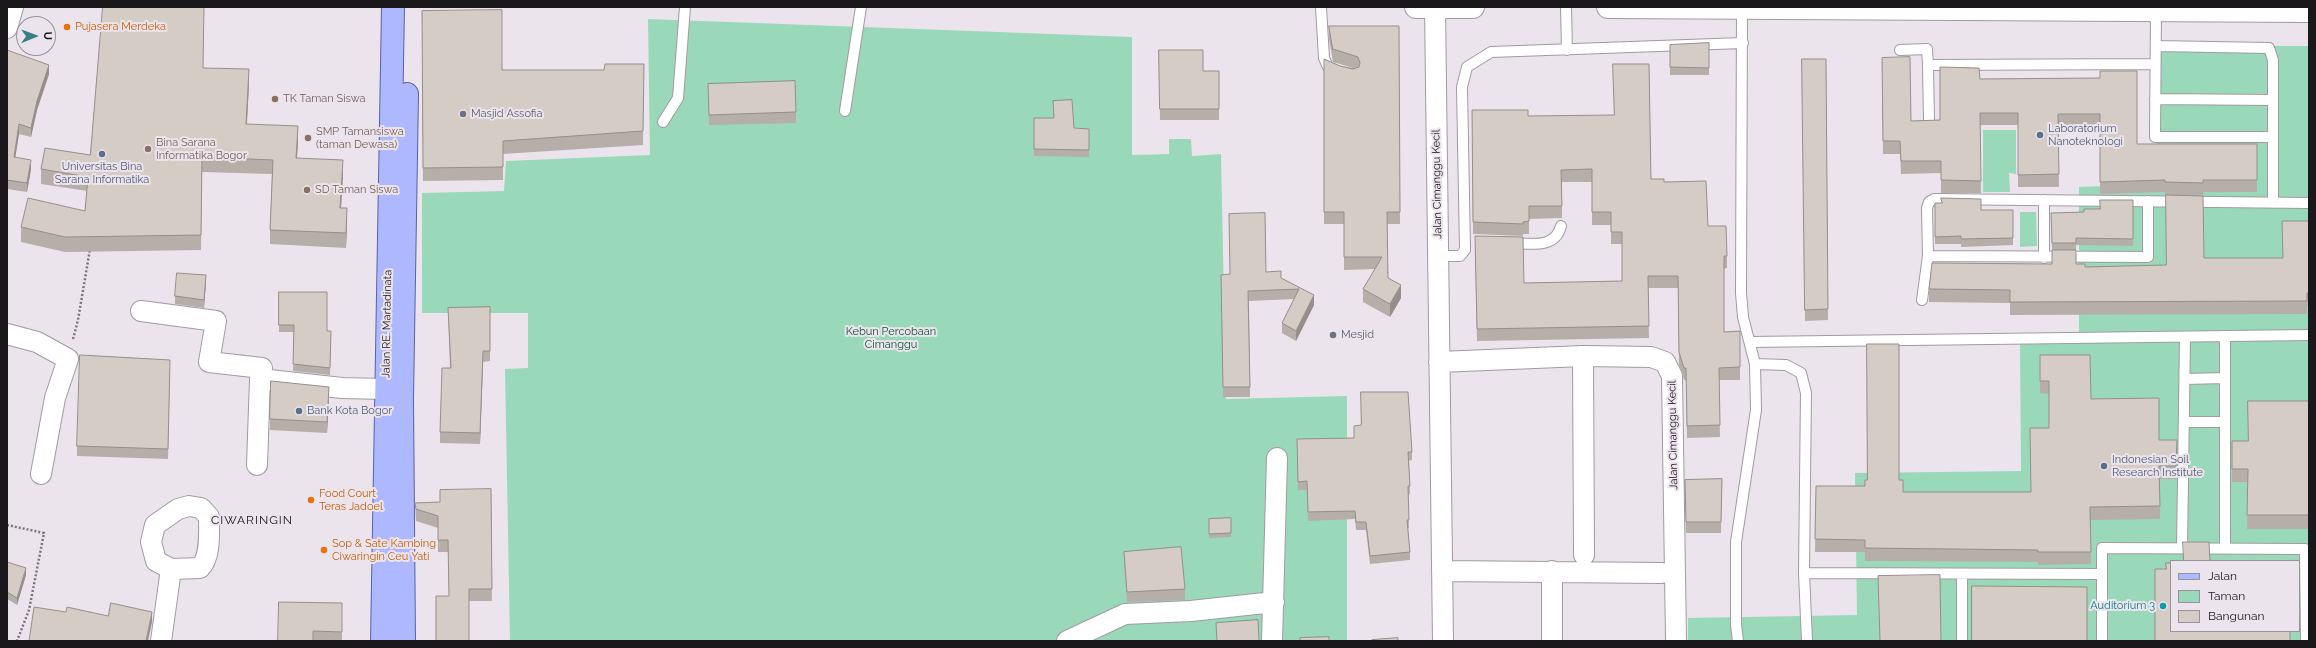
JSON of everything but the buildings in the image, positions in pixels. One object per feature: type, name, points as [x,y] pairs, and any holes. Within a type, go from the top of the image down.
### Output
[{"type":"main road","name":"Jalan RE. Martadinata","points":[[393,7],[402,399],[404,641]]},
{"type":"main road","name":"Jalan RE. Martadinata","points":[[382,641],[385,389],[408,7]]},
{"type":"main road","points":[[1416,7],[1473,7]]},
{"type":"main road","points":[[1608,7],[1742,9],[2309,11]]},
{"type":"street","points":[[7,28],[12,7]]},
{"type":"street","name":"Jalan Cimanggu Kecil","points":[[1435,7],[1443,641]]},
{"type":"street","points":[[141,310],[216,321],[209,362],[262,368],[260,379],[256,465]]},
{"type":"street","points":[[7,334],[37,342],[68,359],[55,398],[41,474]]},
{"type":"street","points":[[1583,356],[1584,555]]},
{"type":"street","name":"Jalan Cimanggu Kecil","points":[[1439,362],[1583,356],[1651,357],[1665,362],[1672,376],[1676,641]]},
{"type":"street","points":[[260,379],[342,388],[385,389]]},
{"type":"street","points":[[1272,641],[1277,458]]},
{"type":"street","points":[[161,641],[170,569]]},
{"type":"street","points":[[1442,571],[1662,573]]},
{"type":"street","points":[[1552,571],[1552,641]]},
{"type":"street","points":[[1067,641],[1125,614],[1191,611],[1274,602]]},
{"type":"lane","points":[[663,122],[678,98],[685,7]]},
{"type":"lane","points":[[846,111],[861,7]]},
{"type":"lane","points":[[1321,7],[1324,58],[1328,67],[1342,73]]},
{"type":"lane","points":[[1566,7],[1567,50]]},
{"type":"lane","points":[[1738,641],[1736,625],[1736,542],[1756,410],[1755,364],[1743,316],[1741,292],[1742,9]]},
{"type":"lane","points":[[2156,10],[2155,137],[2273,137]]},
{"type":"lane","points":[[1438,256],[1460,256],[1469,242],[1462,87],[1467,67],[1492,52],[1743,43]]},
{"type":"lane","points":[[2156,46],[2260,46],[2268,48],[2273,60],[2273,203]]},
{"type":"lane","points":[[1900,50],[1927,49],[1929,121]]},
{"type":"lane","points":[[1928,65],[2155,64]]},
{"type":"lane","points":[[2155,99],[2273,100]]},
{"type":"lane","points":[[1922,300],[1928,256],[1928,208],[1929,202],[1934,199],[2309,203]]},
{"type":"lane","points":[[2044,200],[2044,258]]},
{"type":"lane","points":[[1928,256],[2044,258],[2148,257],[2148,202]]},
{"type":"lane","points":[[1495,242],[1548,243],[1559,234],[1562,226]]},
{"type":"lane","points":[[1750,342],[2309,335]]},
{"type":"lane","points":[[2224,336],[2225,548]]},
{"type":"lane","points":[[2182,548],[2186,337]]},
{"type":"lane","points":[[1755,364],[1786,365],[1801,373],[1806,393],[1804,573],[1807,641]]},
{"type":"lane","points":[[2185,379],[2225,378]]},
{"type":"lane","points":[[2184,422],[2224,422]]},
{"type":"lane","points":[[2102,641],[2102,548],[2225,548],[2306,549],[2306,641]]},
{"type":"lane","points":[[1804,573],[1962,575],[2102,574]]},
{"type":"lane","points":[[1962,575],[1962,641]]},
{"type":"path","points":[[68,359],[78,320],[90,247]]},
{"type":"path","points":[[7,525],[44,533],[29,610],[16,641]]},
{"type":"green space","name":"Kebun Percobaan Cimanggu","points":[[648,19],[1132,37],[1132,155],[1169,154],[1169,139],[1191,139],[1192,156],[1221,154],[1226,399],[1347,396],[1347,641],[510,641],[505,369],[528,368],[528,313],[422,313],[422,193],[504,191],[506,161],[650,155]]},
{"type":"green space","points":[[2157,46],[2309,46],[2309,641],[1688,641],[1688,618],[1857,615],[1855,473],[2021,471],[2020,343],[2079,341],[2079,187],[2156,184]]},
{"type":"green space","points":[[1983,130],[2016,130],[2016,174],[2009,173],[2010,192],[1983,192]]},
{"type":"green space","points":[[2020,212],[2036,212],[2037,246],[2020,247]]},
{"type":"place","name":"Pujasera Merdeka","points":[[67,27]]},
{"type":"place","name":"TK Taman Siswa","points":[[275,99]]},
{"type":"place","name":"Masjid Assofia","points":[[463,114]]},
{"type":"place","name":"Laboratorium Nanoteknologi","points":[[2040,135]]},
{"type":"place","name":"SMP Tamansiswa (taman Dewasa)","points":[[308,138]]},
{"type":"place","name":"Bina Sarana Informatika Bogor","points":[[148,149]]},
{"type":"place","name":"Universitas Bina Sarana Informatika","points":[[102,154]]},
{"type":"place","name":"SD Taman Siswa","points":[[307,190]]},
{"type":"place","name":"Mesjid","points":[[1333,335]]},
{"type":"place","name":"Bank Kota Bogor","points":[[299,411]]},
{"type":"place","name":"Indonesian Soil Research Institute","points":[[2104,466]]},
{"type":"place","name":"Food Court Teras Jadoel","points":[[311,500]]},
{"type":"place","name":"Sop & Sate Kambing Ciwaringin Ceu Yati","points":[[324,550]]},
{"type":"place","name":"Auditorium 3","points":[[2163,606]]},
{"type":"district","name":"CIWARINGIN","points":[[252,520]]}]
